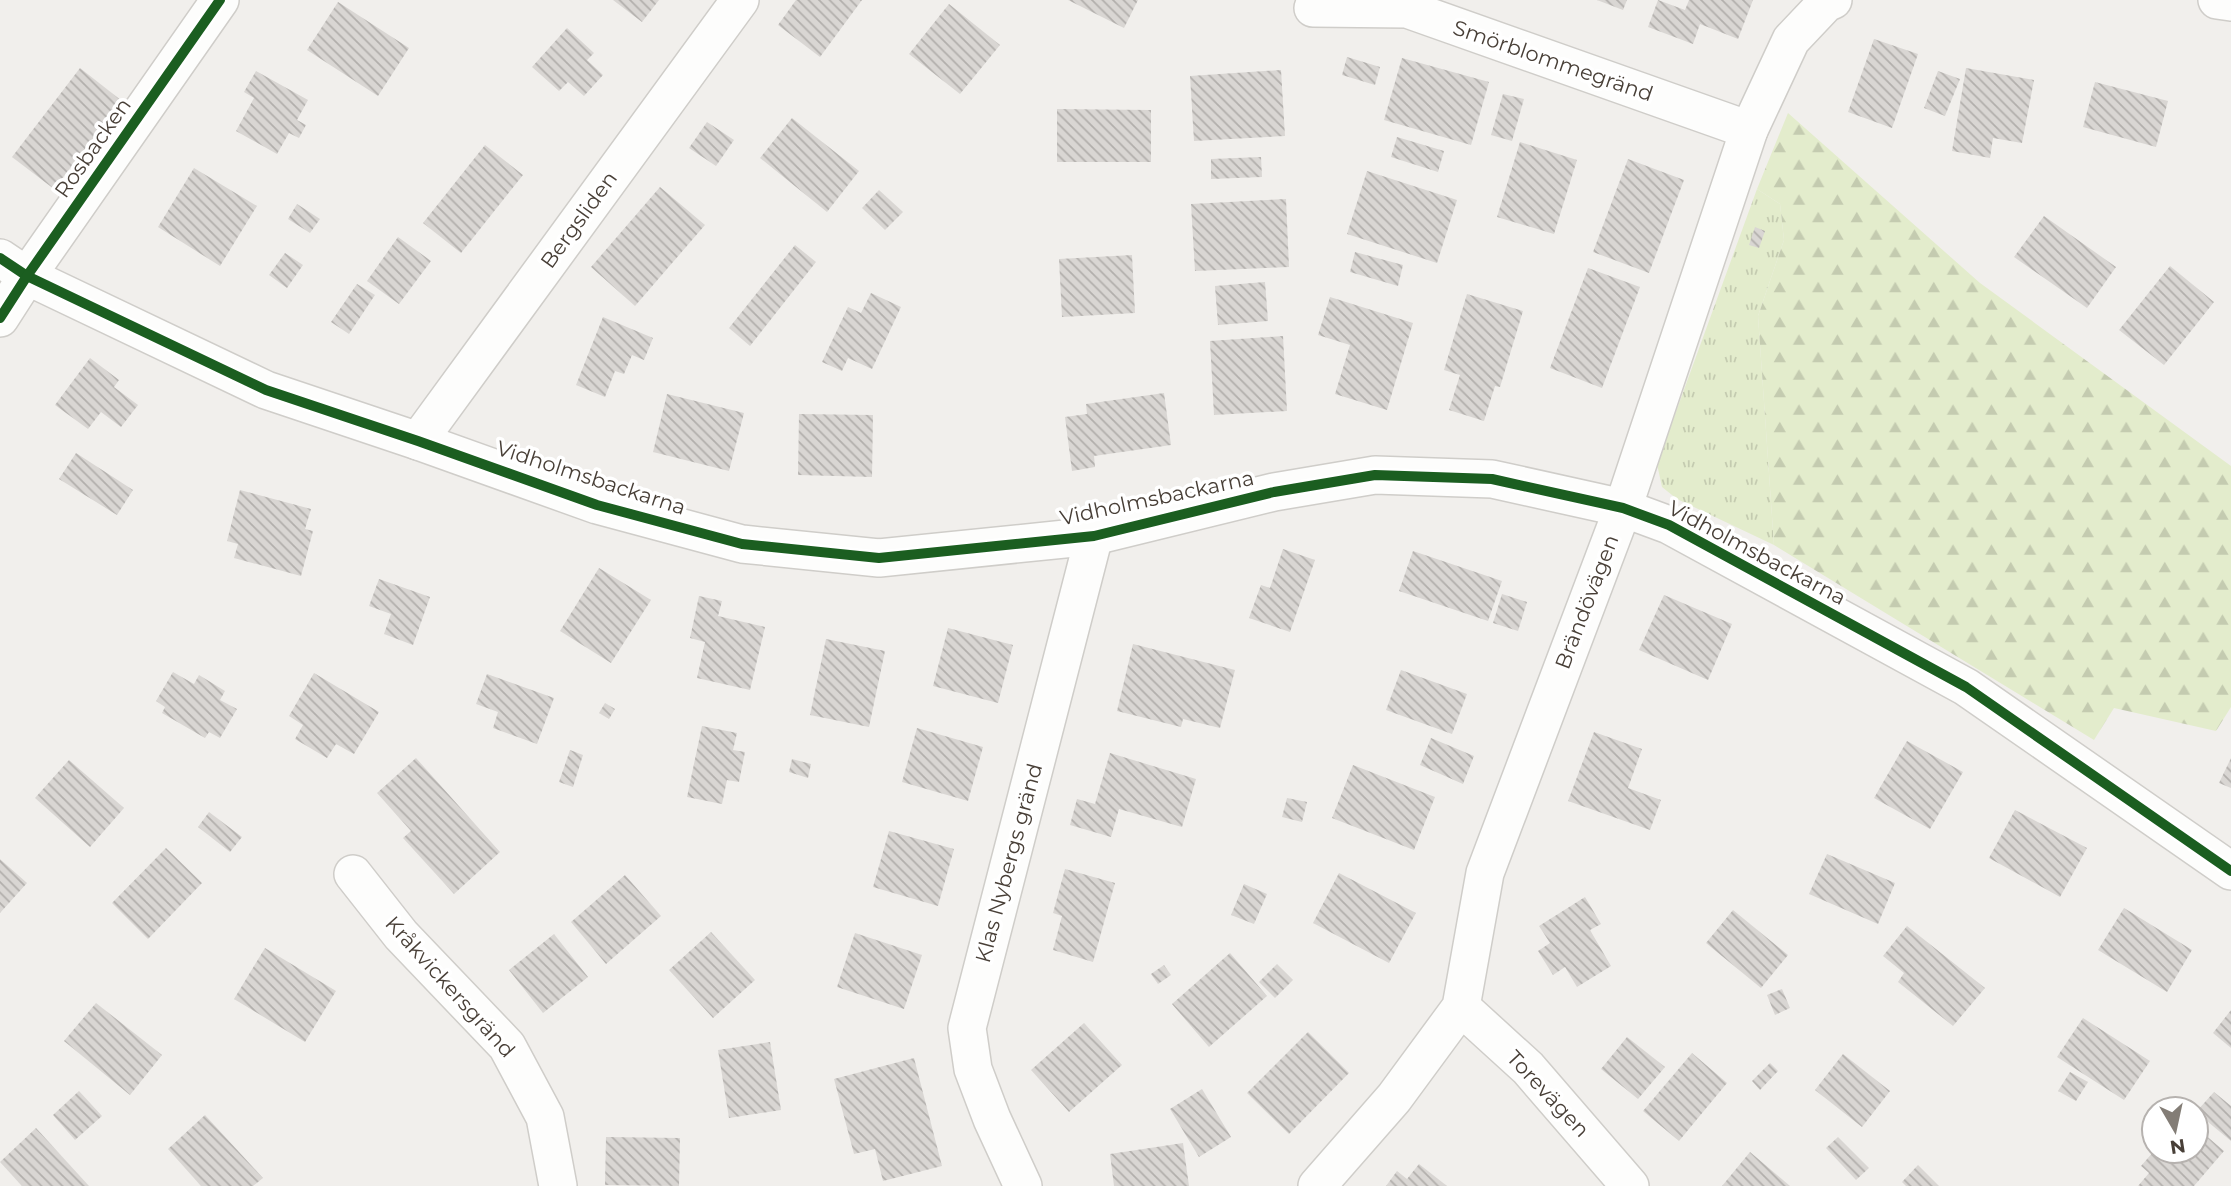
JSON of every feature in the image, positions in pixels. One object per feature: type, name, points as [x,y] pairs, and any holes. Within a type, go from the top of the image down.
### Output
[{"type":"street","name":"Rosbacken","points":[[0,318],[14,267],[220,0]]},
{"type":"street","name":"Bergsliden","points":[[418,441],[740,0]]},
{"type":"street","name":"Brändövägen","points":[[1317,1186],[1394,1098],[1461,1007],[1485,873],[1623,508],[1749,130],[1791,40],[1826,3],[1833,0]]},
{"type":"street","points":[[2217,0],[2231,2]]},
{"type":"street","name":"Smörblommegränd","points":[[1312,8],[1407,9],[1749,130]]},
{"type":"street","name":"Vidholmsbackarna","points":[[14,267],[266,390],[597,505],[742,544],[879,558],[1094,536],[1274,492],[1376,475],[1492,479],[1623,508],[1669,525],[1966,687],[2231,871]]},
{"type":"street","name":"Klas Nybergs gränd","points":[[1023,1186],[992,1119],[973,1069],[967,1028],[1094,536]]},
{"type":"street","name":"Kråkvickersgränd","points":[[353,874],[401,935],[508,1046],[545,1117],[558,1186]]},
{"type":"street","name":"Torevägen","points":[[1461,1007],[1528,1068],[1630,1186]]},
{"type":"green space","points":[[1788,113],[1980,283],[2231,466],[2231,707],[2216,731],[2114,708],[2094,740],[1774,545],[1758,316],[1784,240],[1780,204],[1757,189]]},
{"type":"green space","points":[[1757,189],[1780,204],[1784,240],[1758,316],[1774,545],[1677,499],[1662,487],[1657,464]]},
{"type":"building","points":[[613,0],[659,0],[642,22]]},
{"type":"building","points":[[796,0],[862,0],[820,57],[778,25]]},
{"type":"building","points":[[1068,0],[1138,0],[1124,28]]},
{"type":"building","points":[[1597,0],[1627,0],[1623,10]]},
{"type":"building","points":[[1658,0],[1685,10],[1689,0],[1753,0],[1738,39],[1700,24],[1693,44],[1648,27]]},
{"type":"building","points":[[338,2],[409,48],[378,96],[307,50]]},
{"type":"building","points":[[949,4],[1000,45],[960,94],[909,54]]},
{"type":"building","points":[[567,28],[594,53],[587,60],[603,75],[584,96],[568,82],[559,91],[532,67]]},
{"type":"building","points":[[1874,39],[1918,54],[1892,128],[1848,112]]},
{"type":"building","points":[[1347,57],[1380,67],[1375,85],[1342,75]]},
{"type":"building","points":[[1402,58],[1489,82],[1471,145],[1384,120]]},
{"type":"building","points":[[80,68],[122,101],[54,189],[12,157]]},
{"type":"building","points":[[1966,68],[2034,80],[2022,143],[1993,138],[1990,158],[1952,151]]},
{"type":"building","points":[[1281,70],[1285,136],[1194,141],[1190,76]]},
{"type":"building","points":[[256,71],[308,100],[297,120],[306,125],[299,138],[289,133],[277,154],[236,131],[254,98],[244,92]]},
{"type":"building","points":[[1938,71],[1960,79],[1945,116],[1924,108]]},
{"type":"building","points":[[2095,82],[2168,101],[2156,147],[2083,127]]},
{"type":"building","points":[[1503,94],[1524,99],[1512,141],[1491,135]]},
{"type":"building","points":[[1057,109],[1151,110],[1151,162],[1057,162]]},
{"type":"building","points":[[792,118],[859,171],[827,212],[760,158]]},
{"type":"building","points":[[707,122],[734,140],[716,166],[689,148]]},
{"type":"building","points":[[1397,137],[1444,151],[1438,172],[1391,157]]},
{"type":"building","points":[[1520,142],[1577,160],[1554,234],[1497,217]]},
{"type":"building","points":[[485,145],[523,175],[461,253],[423,223]]},
{"type":"building","points":[[1261,157],[1262,177],[1211,179],[1211,159]]},
{"type":"building","points":[[1628,159],[1684,180],[1649,273],[1593,252]]},
{"type":"building","points":[[194,168],[257,206],[220,266],[158,227]]},
{"type":"building","points":[[1367,171],[1457,200],[1437,263],[1347,234]]},
{"type":"building","points":[[660,187],[705,225],[635,306],[591,267]]},
{"type":"building","points":[[879,190],[903,212],[885,230],[862,208]]},
{"type":"building","points":[[1286,199],[1289,267],[1195,271],[1191,204]]},
{"type":"building","points":[[297,204],[320,219],[310,233],[288,219]]},
{"type":"building","points":[[2044,216],[2116,267],[2087,308],[2014,257]]},
{"type":"building","points":[[1755,227],[1765,231],[1759,248],[1749,245]]},
{"type":"building","points":[[398,237],[431,261],[399,304],[367,281]]},
{"type":"building","points":[[795,245],[816,262],[750,346],[729,328]]},
{"type":"building","points":[[1355,252],[1403,265],[1398,286],[1350,272]]},
{"type":"building","points":[[285,253],[303,265],[287,288],[269,275]]},
{"type":"building","points":[[1132,255],[1135,313],[1062,317],[1059,259]]},
{"type":"building","points":[[2170,266],[2214,302],[2164,365],[2119,330]]},
{"type":"building","points":[[1588,268],[1640,287],[1602,388],[1550,368]]},
{"type":"building","points":[[1265,282],[1268,321],[1218,325],[1215,286]]},
{"type":"building","points":[[357,284],[375,295],[349,334],[331,322]]},
{"type":"building","points":[[871,293],[901,307],[872,369],[848,358],[842,371],[822,362],[848,307],[861,313]]},
{"type":"building","points":[[1467,294],[1523,311],[1500,387],[1495,386],[1484,421],[1449,410],[1460,375],[1444,370]]},
{"type":"building","points":[[1330,297],[1413,323],[1387,410],[1335,394],[1350,345],[1318,335]]},
{"type":"building","points":[[603,317],[653,338],[644,360],[632,355],[624,374],[615,371],[605,397],[576,385]]},
{"type":"building","points":[[1283,336],[1287,411],[1214,415],[1210,341]]},
{"type":"building","points":[[90,358],[119,380],[114,387],[138,405],[121,427],[101,412],[88,429],[55,405]]},
{"type":"building","points":[[1164,393],[1171,445],[1094,456],[1095,467],[1072,471],[1065,417],[1087,414],[1086,404]]},
{"type":"building","points":[[667,394],[744,413],[729,471],[653,452]]},
{"type":"building","points":[[799,414],[873,415],[872,477],[798,475]]},
{"type":"building","points":[[76,453],[133,490],[117,515],[59,479]]},
{"type":"building","points":[[240,490],[311,509],[305,529],[313,531],[301,576],[234,558],[238,544],[227,541]]},
{"type":"building","points":[[1283,549],[1315,560],[1290,632],[1249,618],[1261,585],[1270,588]]},
{"type":"building","points":[[1413,551],[1502,581],[1488,621],[1399,591]]},
{"type":"building","points":[[599,568],[651,600],[611,663],[560,631]]},
{"type":"building","points":[[379,579],[430,597],[413,645],[384,634],[391,614],[369,606]]},
{"type":"building","points":[[1502,594],[1527,602],[1518,631],[1493,623]]},
{"type":"building","points":[[1664,595],[1732,624],[1708,680],[1639,650]]},
{"type":"building","points":[[699,596],[722,601],[718,616],[765,627],[750,690],[697,678],[705,642],[690,638]]},
{"type":"building","points":[[948,628],[1013,645],[998,703],[933,686]]},
{"type":"building","points":[[826,639],[885,651],[869,727],[810,715]]},
{"type":"building","points":[[1133,644],[1235,670],[1220,728],[1183,719],[1181,727],[1117,711]]},
{"type":"building","points":[[1401,670],[1467,694],[1452,734],[1386,710]]},
{"type":"building","points":[[173,672],[194,684],[199,675],[225,691],[220,700],[237,709],[220,738],[209,732],[205,738],[162,713],[165,707],[156,701]]},
{"type":"building","points":[[314,673],[379,712],[354,754],[336,744],[327,758],[295,739],[303,725],[289,716]]},
{"type":"building","points":[[487,674],[554,698],[537,744],[493,728],[498,712],[476,704]]},
{"type":"building","points":[[605,703],[615,709],[609,719],[599,713]]},
{"type":"building","points":[[702,726],[737,733],[733,750],[745,752],[739,782],[727,780],[722,804],[687,797]]},
{"type":"building","points":[[917,728],[983,747],[968,801],[902,782]]},
{"type":"building","points":[[1594,732],[1642,749],[1628,788],[1661,800],[1650,830],[1568,801]]},
{"type":"building","points":[[1431,738],[1474,756],[1463,784],[1420,765]]},
{"type":"building","points":[[1907,741],[1963,772],[1930,829],[1874,798]]},
{"type":"building","points":[[570,750],[583,755],[573,787],[559,782]]},
{"type":"building","points":[[1110,753],[1196,779],[1182,827],[1119,809],[1111,837],[1070,825],[1077,799],[1095,804]]},
{"type":"building","points":[[416,758],[500,852],[454,894],[403,838],[411,831],[377,793]]},
{"type":"building","points":[[2231,758],[2231,788],[2219,783]]},
{"type":"building","points":[[792,759],[811,764],[808,778],[789,772]]},
{"type":"building","points":[[69,760],[124,808],[90,847],[35,798]]},
{"type":"building","points":[[1353,765],[1435,797],[1414,850],[1332,818]]},
{"type":"building","points":[[1287,798],[1307,802],[1302,822],[1282,817]]},
{"type":"building","points":[[2015,810],[2087,848],[2060,897],[1989,858]]},
{"type":"building","points":[[209,812],[242,837],[230,852],[198,827]]},
{"type":"building","points":[[889,831],[954,849],[938,906],[873,887]]},
{"type":"building","points":[[166,848],[202,883],[148,939],[112,903]]},
{"type":"building","points":[[1827,854],[1895,883],[1878,924],[1809,894]]},
{"type":"building","points":[[0,859],[27,883],[0,913]]},
{"type":"building","points":[[1065,869],[1115,883],[1093,962],[1053,950],[1062,916],[1053,913]]},
{"type":"building","points":[[1339,873],[1416,913],[1389,963],[1313,923]]},
{"type":"building","points":[[625,875],[661,916],[606,964],[571,922]]},
{"type":"building","points":[[1244,884],[1267,894],[1254,924],[1231,915]]},
{"type":"building","points":[[1585,897],[1601,924],[1590,930],[1611,966],[1577,987],[1565,967],[1553,975],[1538,951],[1550,943],[1539,926]]},
{"type":"building","points":[[2124,908],[2192,950],[2167,992],[2098,950]]},
{"type":"building","points":[[1733,910],[1788,955],[1761,988],[1706,943]]},
{"type":"building","points":[[1907,926],[1985,988],[1953,1026],[1898,982],[1904,973],[1883,956]]},
{"type":"building","points":[[711,932],[755,980],[713,1018],[669,970]]},
{"type":"building","points":[[855,933],[922,955],[904,1009],[837,987]]},
{"type":"building","points":[[554,934],[588,977],[543,1013],[509,970]]},
{"type":"building","points":[[265,948],[336,991],[305,1042],[234,999]]},
{"type":"building","points":[[1230,953],[1267,996],[1209,1047],[1172,1004]]},
{"type":"building","points":[[1277,964],[1293,980],[1275,998],[1259,982]]},
{"type":"building","points":[[1164,965],[1171,975],[1158,984],[1151,974]]},
{"type":"building","points":[[1782,989],[1790,1008],[1775,1015],[1767,995]]},
{"type":"building","points":[[96,1003],[162,1055],[130,1095],[64,1041]]},
{"type":"building","points":[[2231,1010],[2231,1048],[2213,1033]]},
{"type":"building","points":[[2083,1018],[2150,1061],[2124,1100],[2057,1057]]},
{"type":"building","points":[[1084,1023],[1122,1065],[1069,1112],[1031,1070]]},
{"type":"building","points":[[1308,1032],[1349,1073],[1289,1134],[1247,1093]]},
{"type":"building","points":[[1627,1037],[1665,1067],[1638,1099],[1601,1069]]},
{"type":"building","points":[[770,1042],[781,1110],[729,1118],[718,1050]]},
{"type":"building","points":[[1692,1053],[1727,1083],[1679,1141],[1643,1111]]},
{"type":"building","points":[[1843,1054],[1890,1091],[1862,1127],[1815,1090]]},
{"type":"building","points":[[914,1058],[942,1166],[883,1181],[875,1149],[854,1154],[834,1079]]},
{"type":"building","points":[[1770,1063],[1778,1071],[1760,1090],[1752,1081]]},
{"type":"building","points":[[2070,1072],[2088,1082],[2076,1101],[2058,1091]]},
{"type":"building","points":[[1202,1089],[1231,1137],[1199,1157],[1170,1109]]},
{"type":"building","points":[[79,1091],[102,1116],[75,1140],[53,1115]]},
{"type":"building","points":[[2214,1092],[2231,1106],[2231,1141],[2210,1124],[2210,1096]]},
{"type":"building","points":[[205,1115],[263,1178],[253,1186],[201,1186],[168,1149]]},
{"type":"building","points":[[36,1128],[89,1186],[22,1186],[0,1162]]},
{"type":"building","points":[[606,1137],[680,1138],[679,1186],[605,1185]]},
{"type":"building","points":[[1838,1137],[1869,1168],[1856,1180],[1826,1148]]},
{"type":"building","points":[[2210,1139],[2224,1151],[2194,1186],[2138,1186],[2149,1173],[2141,1166],[2210,1165]]},
{"type":"building","points":[[1183,1143],[1189,1186],[1114,1186],[1110,1154]]},
{"type":"building","points":[[1750,1152],[1790,1186],[1722,1186]]},
{"type":"building","points":[[1419,1164],[1447,1186],[1386,1186],[1397,1171],[1407,1179]]},
{"type":"building","points":[[1918,1165],[1939,1186],[1906,1186],[1902,1182]]},
{"type":"cycle path","points":[[0,318],[220,0]]},
{"type":"cycle path","points":[[0,258],[27,276],[266,390],[597,505],[742,544],[879,558],[1094,536],[1274,492],[1375,475],[1492,479],[1623,508],[1669,525],[1966,687],[2231,871]]}]
